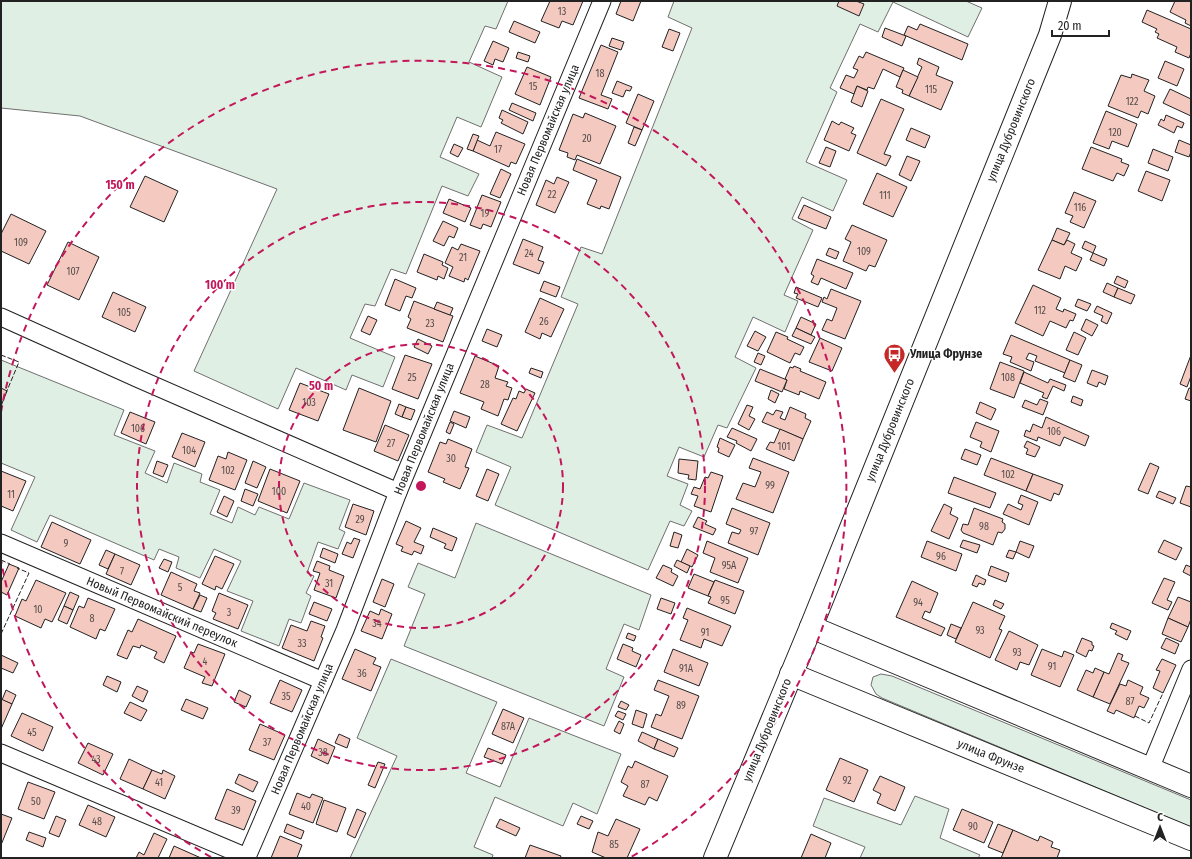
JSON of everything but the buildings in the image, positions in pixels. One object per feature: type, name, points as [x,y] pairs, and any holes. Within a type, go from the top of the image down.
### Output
[{"type":"main road","name":"улица Дубровинского","points":[[716,858],[811,627],[1050,34],[1060,1]]},
{"type":"main road","points":[[811,627],[1191,786]]},
{"type":"main road","name":"улица Фрунзе","points":[[791,674],[1191,839]]},
{"type":"street","name":"Новая Первомайская улица","points":[[1,753],[247,857],[345,630],[398,492],[602,1]]},
{"type":"street","points":[[1,317],[398,492]]},
{"type":"street","name":"Новый Первомайский переулок","points":[[1,543],[323,681]]},
{"type":"street","points":[[1150,769],[1191,669]]},
{"type":"green space","points":[[1,1],[508,1],[496,29],[485,26],[469,62],[502,77],[481,127],[457,117],[440,157],[479,174],[468,196],[442,186],[406,274],[391,269],[375,306],[365,304],[350,338],[395,357],[383,387],[352,375],[346,390],[296,368],[278,409],[194,371],[277,189],[80,116],[1,108]]},
{"type":"green space","points":[[674,1],[966,1],[982,8],[968,37],[893,2],[878,32],[860,24],[830,88],[837,92],[806,162],[847,180],[833,211],[802,197],[792,219],[813,230],[784,295],[798,301],[785,332],[753,317],[735,357],[756,368],[727,428],[718,425],[704,457],[679,447],[667,476],[688,484],[680,505],[692,511],[684,526],[670,521],[648,570],[495,505],[511,467],[476,452],[487,425],[522,438],[578,304],[561,297],[581,247],[602,254],[692,28],[668,17]]},
{"type":"green space","points":[[1,360],[124,410],[114,435],[155,451],[145,473],[167,483],[174,463],[202,474],[200,482],[220,490],[210,514],[232,523],[238,507],[255,515],[259,507],[289,519],[304,483],[350,500],[339,529],[345,532],[338,549],[318,542],[307,573],[314,576],[306,593],[311,596],[301,623],[289,619],[279,646],[241,631],[253,601],[227,591],[241,561],[214,549],[200,578],[176,568],[179,557],[159,549],[154,560],[50,515],[37,542],[11,530],[35,477],[1,463]]},
{"type":"green space","points":[[476,523],[651,595],[639,630],[624,624],[606,669],[624,677],[604,726],[404,646],[425,594],[408,587],[418,563],[455,578]]},
{"type":"green space","points":[[391,659],[497,702],[466,773],[500,787],[529,718],[621,754],[597,814],[573,803],[563,826],[495,797],[474,847],[493,855],[492,858],[350,858],[397,756],[357,738]]},
{"type":"green space","points":[[881,674],[892,676],[1191,800],[1191,827],[882,698],[876,694],[871,685],[873,677]]},
{"type":"green space","points":[[915,796],[949,809],[940,838],[980,855],[978,858],[860,858],[865,847],[813,826],[824,798],[901,825]]},
{"type":"fence","points":[[1,355],[19,362],[6,393]]},
{"type":"fence","points":[[1,560],[10,564]]},
{"type":"fence","points":[[1,634],[29,573],[17,568]]},
{"type":"fence","points":[[1135,716],[1149,723],[1163,693]]},
{"type":"place","name":"Улица Фрунзе","points":[[895,374]]}]
